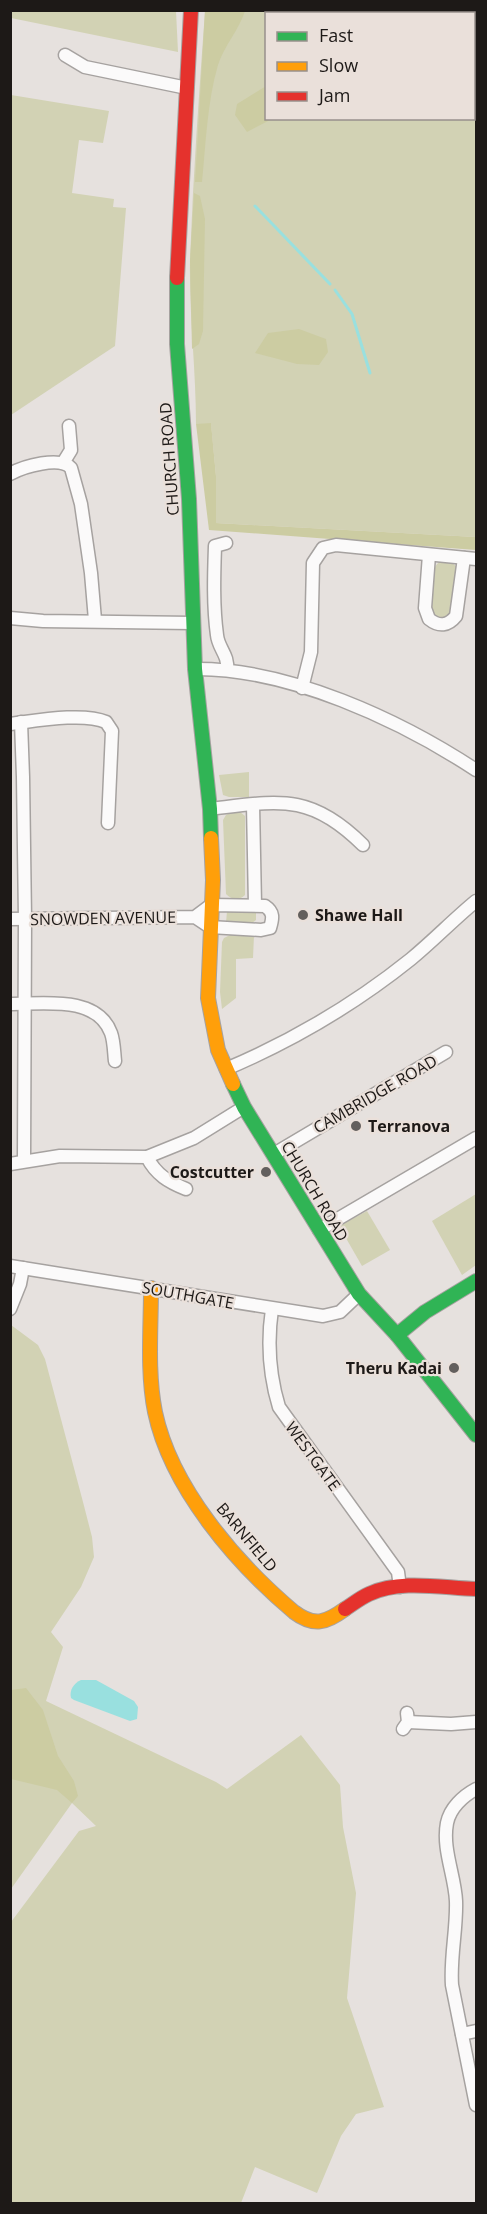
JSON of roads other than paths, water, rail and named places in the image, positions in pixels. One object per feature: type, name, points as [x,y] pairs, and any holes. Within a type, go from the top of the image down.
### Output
[{"type":"main road","name":"CHURCH ROAD","points":[[191,10],[176,307],[189,499],[195,669],[210,809],[213,880],[208,998],[218,1050],[244,1107],[359,1294],[397,1335],[477,1435]]},
{"type":"main road","points":[[397,1335],[425,1312],[477,1281]]},
{"type":"main road","name":"BARNFIELD","points":[[151,1288],[152,1376],[156,1412],[164,1445],[177,1473],[230,1547],[258,1579],[301,1619],[309,1622],[328,1619],[380,1590],[400,1587],[477,1589]]},
{"type":"street","points":[[65,55],[85,67],[187,88]]},
{"type":"street","points":[[63,463],[71,450],[69,426]]},
{"type":"street","points":[[10,474],[29,466],[63,463],[71,468],[75,475],[81,504],[91,573],[94,620]]},
{"type":"street","points":[[226,543],[215,546],[214,568],[217,638],[226,655],[227,670]]},
{"type":"street","points":[[302,688],[311,652],[312,569],[319,552],[323,548],[336,545],[470,558],[456,616],[452,621],[441,625],[429,619],[425,608],[429,555]]},
{"type":"street","points":[[10,618],[43,621],[192,623]]},
{"type":"street","points":[[195,669],[227,670],[302,688],[339,700],[398,726],[477,771]]},
{"type":"street","points":[[24,1161],[17,1004],[25,919],[17,845],[23,777],[16,723],[52,718],[92,718],[106,722],[112,731],[108,823]]},
{"type":"street","points":[[210,809],[287,803],[304,805],[331,817],[363,844]]},
{"type":"street","points":[[254,805],[255,905]]},
{"type":"street","points":[[226,1069],[285,1041],[346,1006],[412,958],[446,925],[477,901]]},
{"type":"street","points":[[210,927],[261,930],[270,928],[273,915],[270,909],[255,905],[212,905]]},
{"type":"street","name":"SNOWDEN AVENUE","points":[[195,917],[212,905]]},
{"type":"street","name":"SNOWDEN AVENUE","points":[[10,919],[195,917],[210,927]]},
{"type":"street","points":[[17,1004],[73,1005],[89,1009],[104,1019],[112,1034],[115,1061]]},
{"type":"street","name":"CAMBRIDGE ROAD","points":[[274,1154],[446,1052]]},
{"type":"street","points":[[10,1164],[60,1156],[147,1157],[194,1138],[244,1107]]},
{"type":"street","points":[[319,1230],[477,1138]]},
{"type":"street","points":[[147,1157],[153,1169],[167,1181],[186,1189]]},
{"type":"street","points":[[10,1309],[20,1284],[17,1267]]},
{"type":"street","name":"SOUTHGATE","points":[[17,1267],[272,1309],[330,1316],[340,1312],[359,1294]]},
{"type":"street","name":"WESTGATE","points":[[272,1309],[268,1356],[272,1384],[279,1407],[398,1572],[400,1587]]},
{"type":"street","points":[[406,1721],[451,1724],[477,1722]]},
{"type":"street","points":[[477,1789],[459,1801],[451,1812],[447,1823],[446,1844],[456,1898],[452,1985],[477,2105]]},
{"type":"street","points":[[462,2034],[477,2031]]},
{"type":"water","points":[[81,1680],[96,1680],[134,1701],[138,1707],[137,1719],[130,1721],[71,1698],[73,1687]]},
{"type":"waterway","points":[[255,206],[330,284]]},
{"type":"waterway","points":[[335,290],[352,314],[370,373]]},
{"type":"place","name":"Shawe Hall","points":[[303,915]]},
{"type":"place","name":"Terranova","points":[[356,1126]]},
{"type":"place","name":"Costcutter","points":[[266,1172]]},
{"type":"place","name":"Theru Kadai","points":[[454,1368]]}]
